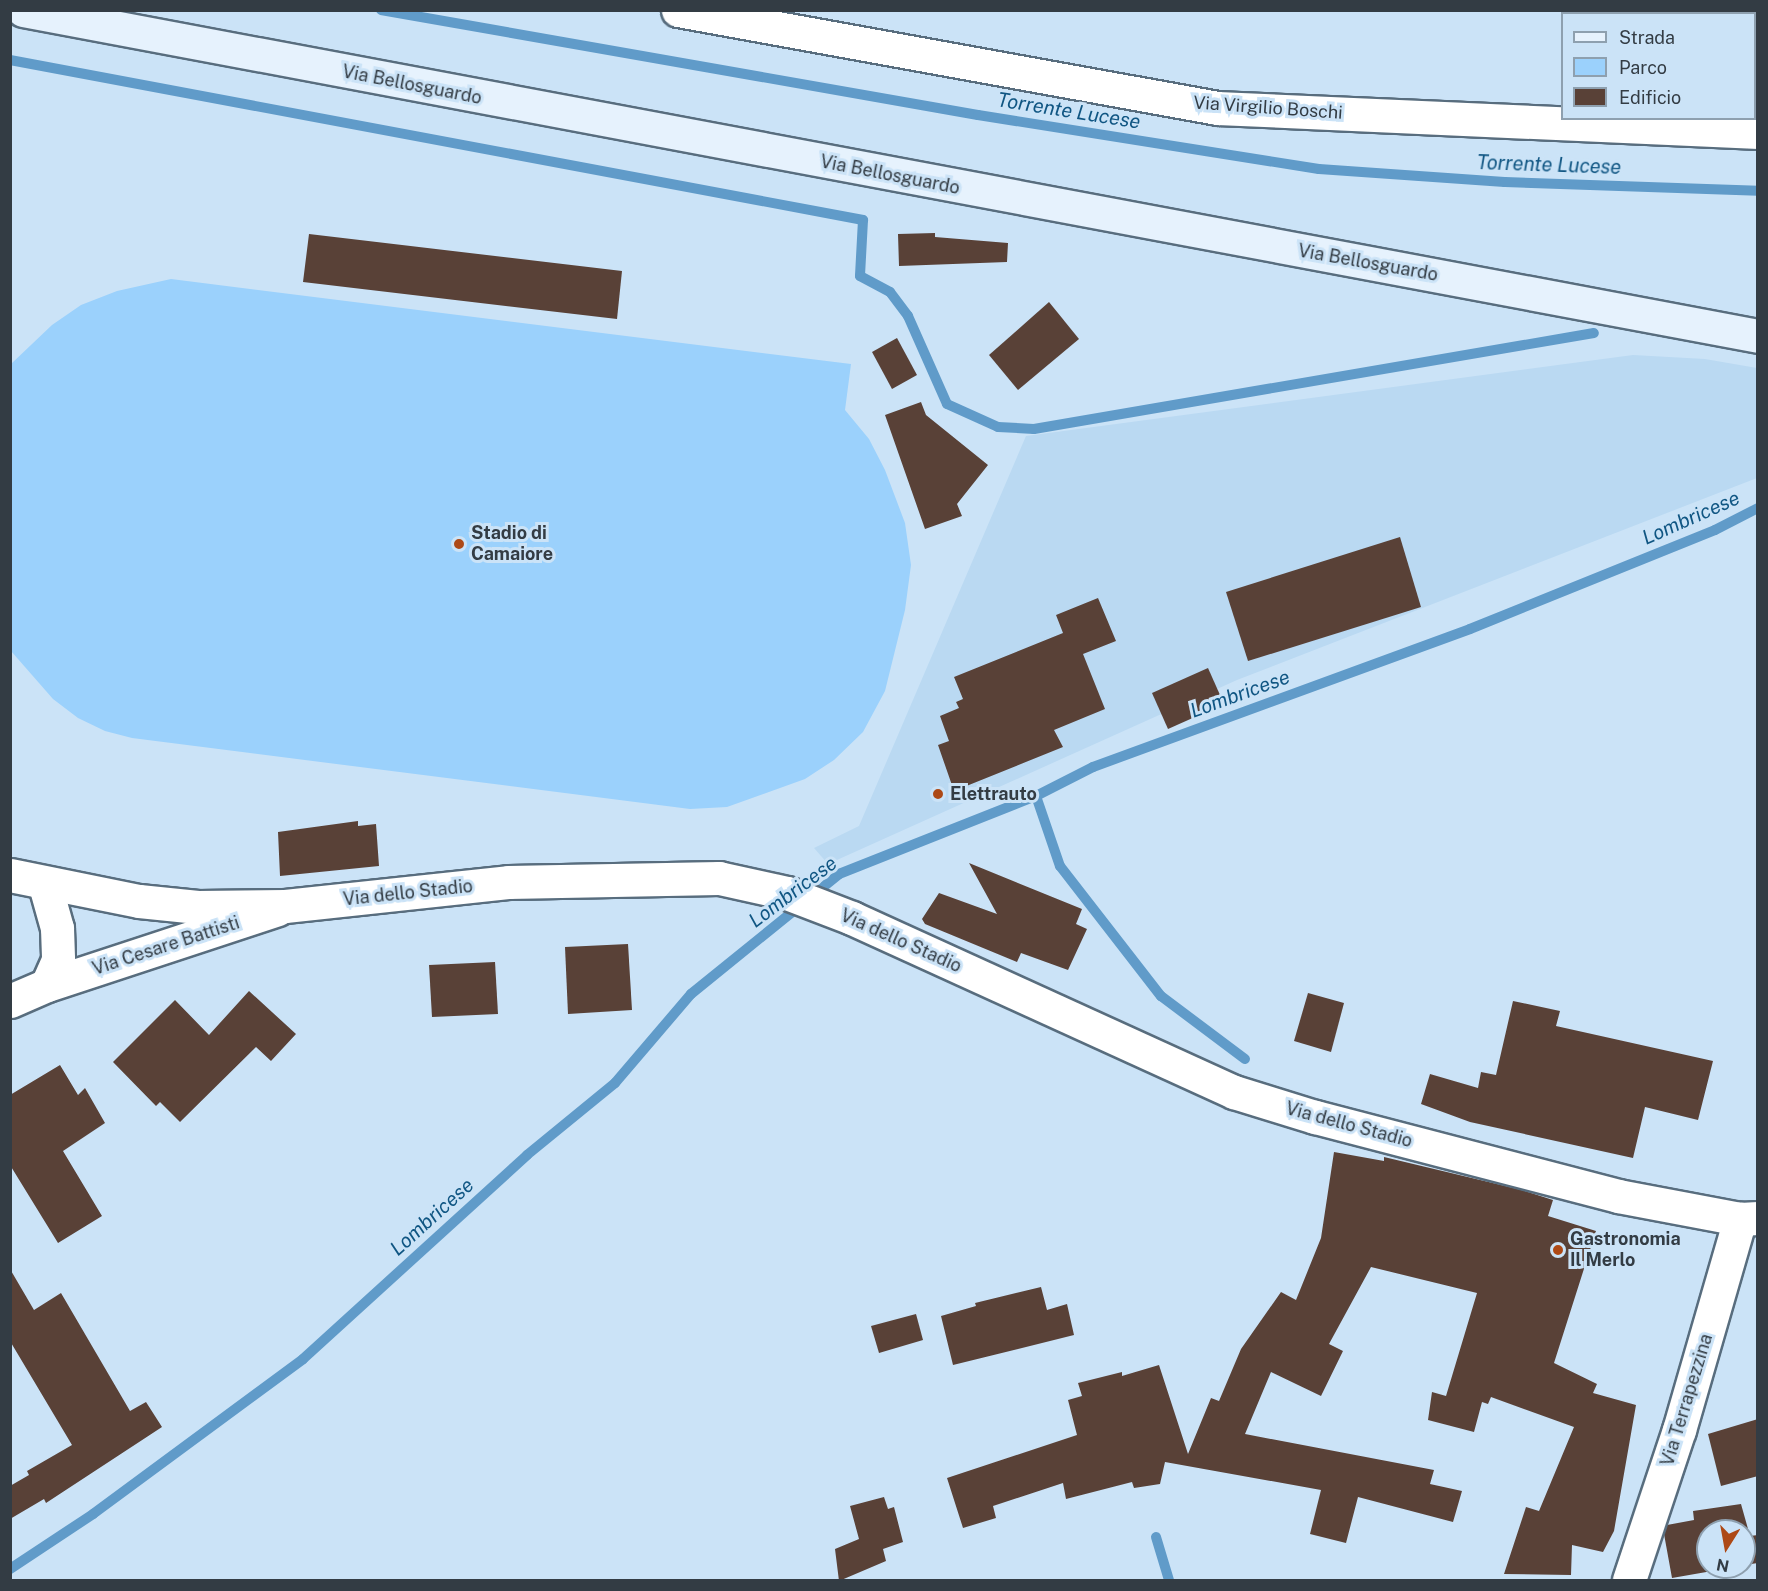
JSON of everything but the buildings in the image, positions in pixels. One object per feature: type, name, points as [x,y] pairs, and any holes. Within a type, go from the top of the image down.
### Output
[{"type":"main road","name":"Via Bellosguardo","points":[[23,10],[1758,336]]},
{"type":"street","name":"Via Virgilio Boschi","points":[[678,10],[1216,108],[1758,132]]},
{"type":"street","name":"Via dello Stadio","points":[[10,875],[45,885],[198,907],[285,906],[508,882],[718,878],[787,893],[852,918],[1234,1092],[1315,1117],[1618,1196],[1749,1219]]},
{"type":"street","points":[[45,885],[57,928],[58,960],[47,985]]},
{"type":"street","name":"Via Cesare Battisti","points":[[10,1001],[47,985],[285,906]]},
{"type":"street","name":"Via Terrapezzina","points":[[1629,1581],[1749,1219]]},
{"type":"shaded area","points":[[1685,11],[1757,11],[1757,64],[1756,12]]},
{"type":"shaded area","points":[[1633,355],[1705,359],[1757,368],[1757,478],[1237,680],[828,864],[814,848],[859,826],[1026,436]]},
{"type":"green space","name":"Stadio di Camaiore","points":[[171,279],[851,364],[845,410],[869,439],[885,470],[905,523],[911,565],[905,610],[885,691],[863,732],[834,760],[805,779],[727,807],[690,809],[132,738],[105,731],[78,718],[53,699],[11,651],[11,364],[52,325],[81,305],[117,291]]},
{"type":"waterway","name":"Torrente Lucese","points":[[381,10],[978,115],[1319,169],[1505,182],[1758,191]]},
{"type":"waterway","points":[[10,60],[863,220],[860,276],[890,292],[908,316],[947,404],[998,427],[1034,429],[1594,333]]},
{"type":"waterway","name":"Lombricese","points":[[10,1569],[93,1514],[303,1359],[527,1155],[615,1083],[691,994],[839,874],[1036,796],[1093,767],[1470,629],[1715,530],[1758,508]]},
{"type":"waterway","points":[[1036,796],[1060,866],[1161,996],[1245,1059]]},
{"type":"waterway","points":[[1156,1537],[1169,1580]]},
{"type":"place","name":"Stadio di Camaiore","points":[[459,544]]},
{"type":"place","name":"Elettrauto","points":[[938,794]]},
{"type":"place","name":"Gastronomia Il Merlo","points":[[1558,1250]]}]
